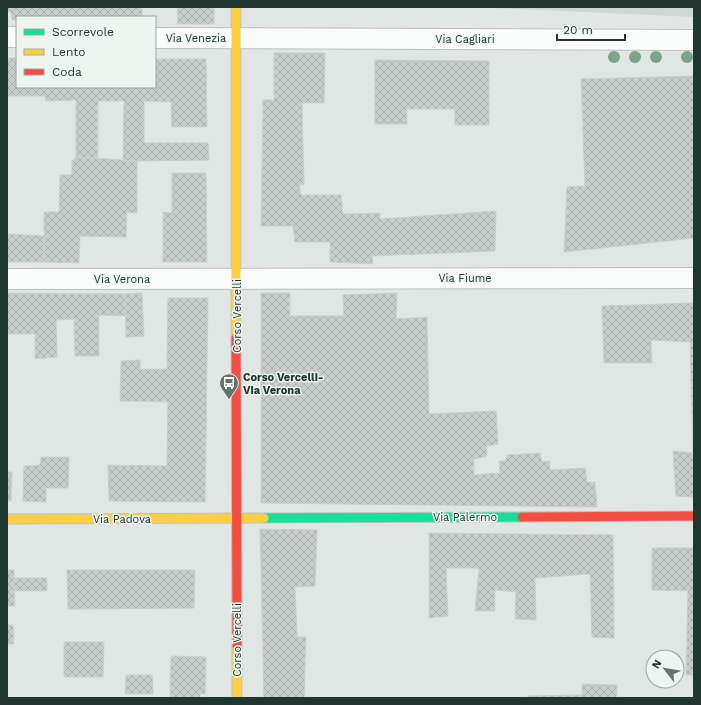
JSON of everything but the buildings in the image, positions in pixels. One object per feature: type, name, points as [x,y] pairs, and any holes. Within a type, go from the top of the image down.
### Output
[{"type":"main road","name":"Corso Vercelli","points":[[236,7],[237,698]]},
{"type":"main road","name":"Via Palermo","points":[[237,518],[694,516]]},
{"type":"main road","name":"Via Padova","points":[[7,519],[237,518]]},
{"type":"street","name":"Via Venezia","points":[[156,38],[237,39]]},
{"type":"street","name":"Via Cagliari","points":[[237,39],[694,40]]},
{"type":"street","name":"Via Fiume","points":[[236,278],[694,278]]},
{"type":"street","name":"Via Verona","points":[[7,279],[236,278]]},
{"type":"shaded area","points":[[472,7],[694,7],[694,17]]},
{"type":"traffic: fast","points":[[264,518],[522,517]]},
{"type":"traffic: slow","points":[[236,7],[236,338]]},
{"type":"traffic: slow","points":[[7,519],[264,518]]},
{"type":"traffic: slow","points":[[237,646],[237,698]]},
{"type":"traffic: jam","points":[[236,338],[237,646]]},
{"type":"traffic: jam","points":[[522,517],[694,516]]},
{"type":"place","name":"Corso Vercelli- Via Verona","points":[[229,400]]}]
